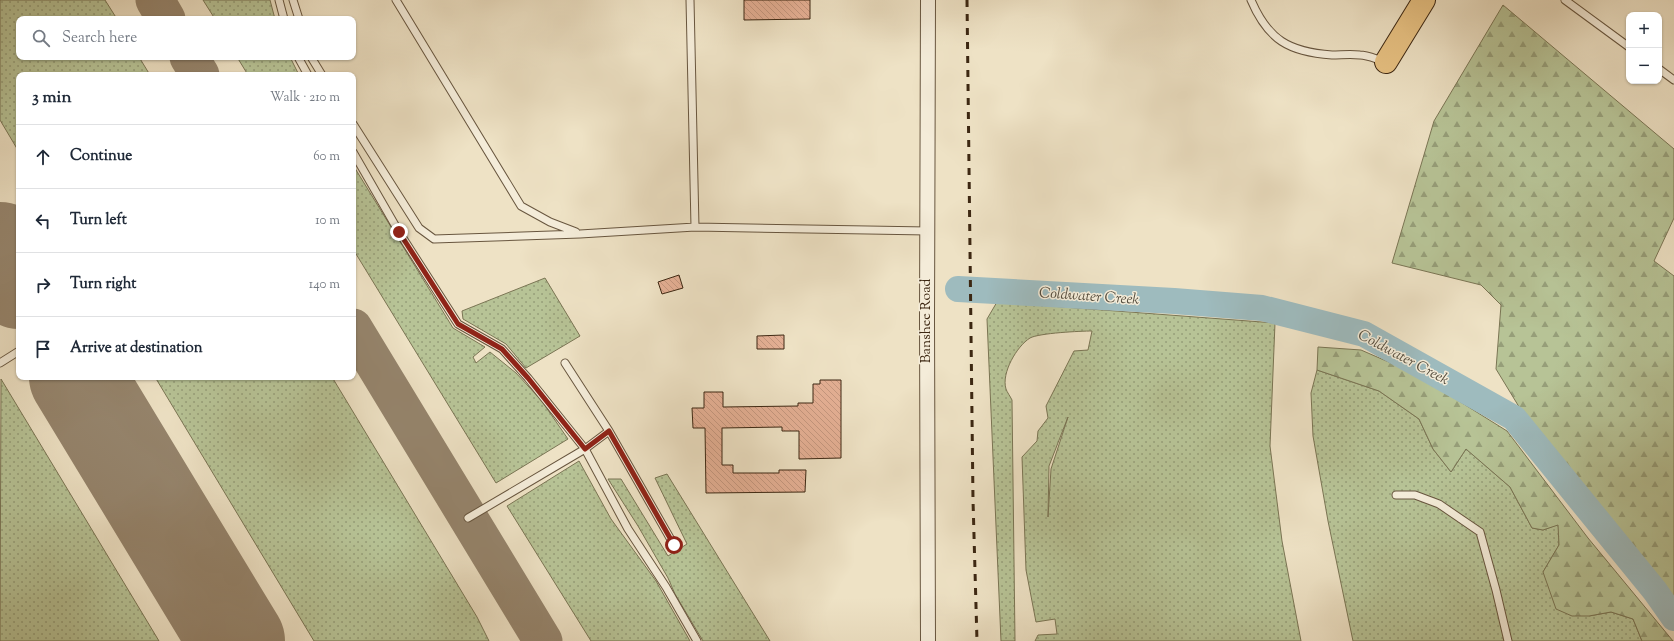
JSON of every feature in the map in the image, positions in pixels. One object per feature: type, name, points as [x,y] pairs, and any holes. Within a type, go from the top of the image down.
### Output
[{"type":"main road","points":[[1386,62],[1424,0]]},
{"type":"street","name":"Banshee Road","points":[[928,0],[928,641]]},
{"type":"lane","points":[[279,0],[283,16]]},
{"type":"lane","points":[[293,0],[297,16]]},
{"type":"lane","points":[[396,0],[521,206],[550,222],[580,234]]},
{"type":"lane","points":[[690,0],[695,227]]},
{"type":"lane","points":[[1251,0],[1259,18],[1277,39],[1291,47],[1308,53],[1361,55],[1386,62]]},
{"type":"lane","points":[[1566,0],[1626,45]]},
{"type":"lane","points":[[300,60],[306,72]]},
{"type":"lane","points":[[313,60],[320,72]]},
{"type":"lane","points":[[1662,71],[1674,80]]},
{"type":"lane","points":[[356,129],[419,228],[434,240],[580,234],[695,227],[928,231]]},
{"type":"lane","points":[[356,157],[399,232],[458,324],[502,349],[528,378],[585,449],[628,528],[666,587],[697,641]]},
{"type":"lane","points":[[0,363],[16,352]]},
{"type":"lane","points":[[564,363],[609,431],[674,545]]},
{"type":"lane","points":[[468,518],[585,449],[609,431]]},
{"type":"lane","points":[[1396,495],[1415,495],[1440,504],[1480,532],[1508,641]]},
{"type":"green space","points":[[0,0],[105,0],[115,16],[16,16],[16,60],[141,60],[148,72],[16,72],[16,147],[0,120]]},
{"type":"green space","points":[[203,0],[270,0],[274,16],[213,16]]},
{"type":"green space","points":[[1503,5],[1674,149],[1674,218],[1654,261],[1674,276],[1674,599],[1597,507],[1524,415],[1496,369],[1501,305],[1481,285],[1392,263],[1434,121]]},
{"type":"green space","points":[[239,60],[292,60],[298,72],[246,72]]},
{"type":"green space","points":[[356,170],[453,328],[485,347],[473,357],[476,363],[490,352],[516,373],[541,400],[568,439],[496,483],[356,254]]},
{"type":"green space","points":[[545,278],[580,336],[526,368],[506,344],[463,319],[462,311]]},
{"type":"green space","points":[[997,302],[1275,323],[1270,446],[1282,541],[1301,641],[1035,641],[1038,635],[1057,634],[1055,619],[1036,622],[1026,570],[1022,457],[1037,441],[1038,431],[1048,418],[1046,406],[1074,351],[1088,350],[1092,331],[1051,334],[1030,338],[1015,353],[1008,368],[1005,383],[1006,390],[1012,400],[1015,641],[1001,641],[987,319]],"holes":[[[1068,417],[1051,469],[1048,517],[1049,466]]]},
{"type":"green space","points":[[1318,347],[1361,350],[1414,373],[1507,431],[1588,538],[1673,641],[1642,641],[1633,619],[1611,612],[1589,616],[1572,616],[1556,609],[1543,572],[1559,545],[1558,525],[1543,530],[1532,528],[1510,487],[1466,449],[1451,472],[1433,449],[1419,419],[1379,391],[1317,370]]},
{"type":"green space","points":[[1317,370],[1379,391],[1419,419],[1433,449],[1451,472],[1466,449],[1510,487],[1532,528],[1543,530],[1559,524],[1559,545],[1543,572],[1589,616],[1611,612],[1633,619],[1642,641],[1353,641],[1328,521],[1313,436],[1311,393]]},
{"type":"green space","points":[[1,379],[159,641],[0,641]]},
{"type":"green space","points":[[157,380],[334,380],[477,617],[489,641],[314,641]]},
{"type":"green space","points":[[579,461],[611,519],[656,581],[690,641],[591,641],[507,506]]},
{"type":"green space","points":[[667,474],[770,641],[703,641],[675,594],[668,578],[638,526],[608,479],[621,479],[668,556],[687,544],[655,478]]},
{"type":"building","points":[[744,0],[810,0],[810,19],[744,20]]},
{"type":"building","points":[[679,275],[683,288],[662,294],[658,282]]},
{"type":"building","points":[[784,335],[784,349],[757,349],[757,336]]},
{"type":"building","points":[[820,380],[841,380],[841,458],[799,459],[799,431],[782,431],[782,427],[722,428],[722,465],[733,465],[733,473],[779,473],[779,470],[806,470],[805,492],[706,493],[705,428],[693,428],[692,408],[704,408],[704,392],[723,392],[723,407],[798,406],[798,403],[813,403],[813,384],[820,384]]},
{"type":"waterway","name":"Coldwater Creek","points":[[958,289],[1174,301],[1262,308],[1364,334],[1514,418],[1655,591],[1674,618]]},
{"type":"taxiway","points":[[155,0],[164,16]]},
{"type":"taxiway","points":[[191,60],[198,72]]},
{"type":"taxiway","points":[[356,333],[543,641]]},
{"type":"runway","points":[[0,250],[16,276]]},
{"type":"runway","points":[[79,380],[237,641]]},
{"type":"railway","points":[[967,0],[973,500],[977,641]]},
{"type":"route","points":[[399,232],[458,324],[502,349],[528,378],[585,449],[609,431],[674,545]]}]
